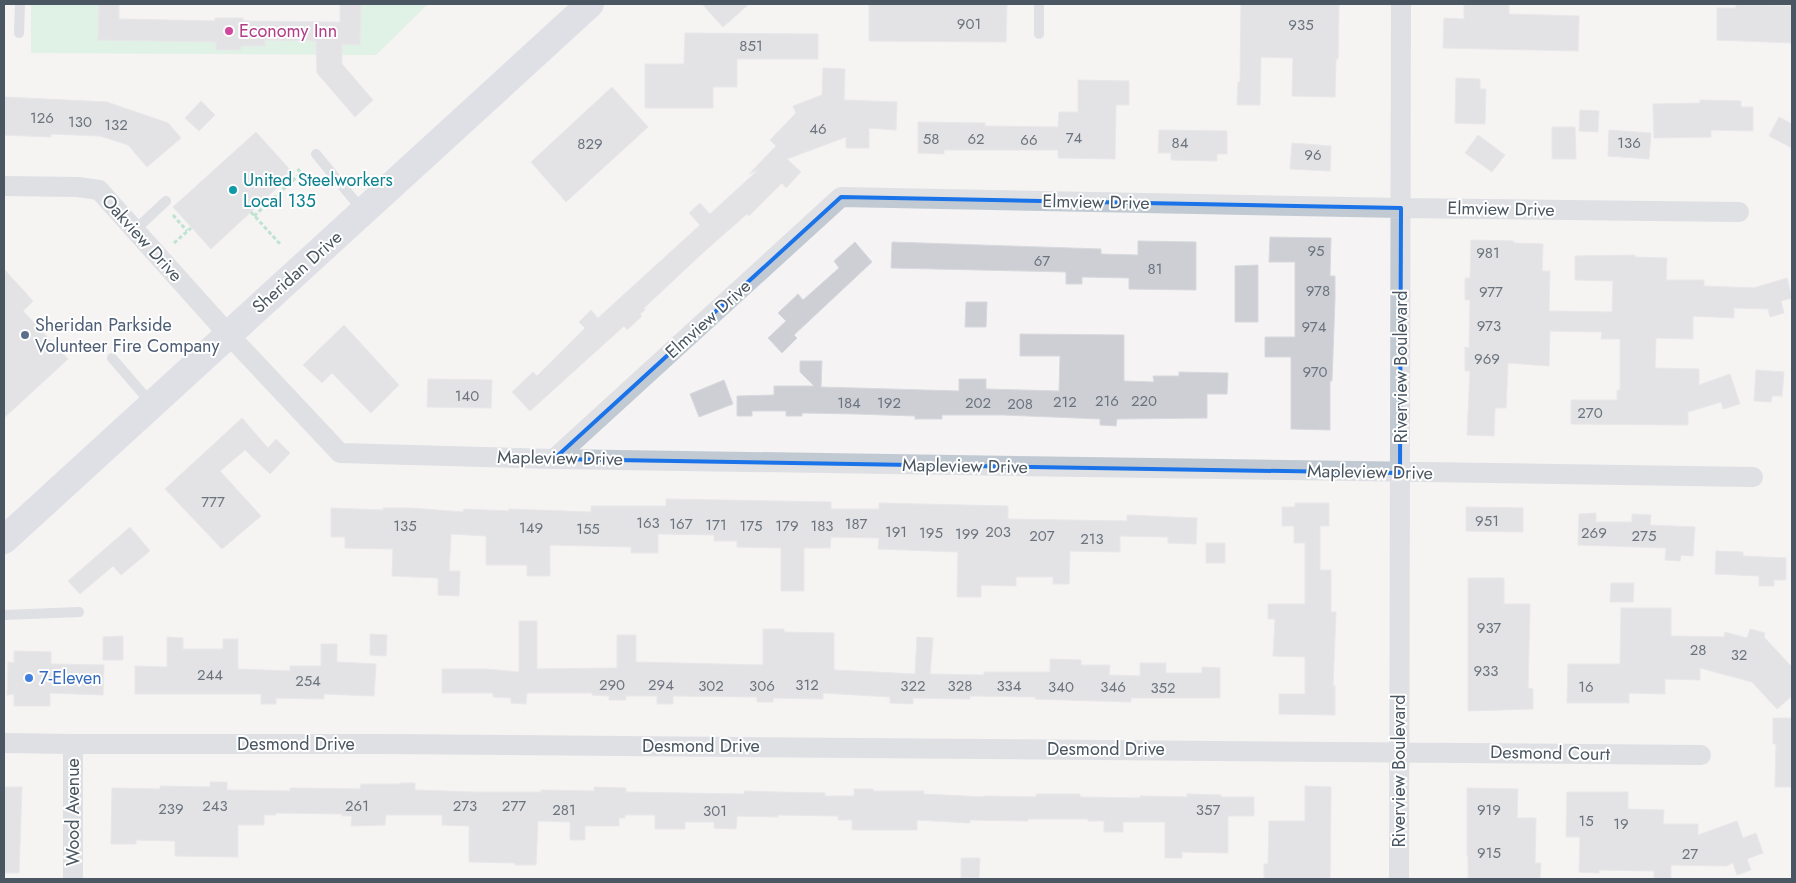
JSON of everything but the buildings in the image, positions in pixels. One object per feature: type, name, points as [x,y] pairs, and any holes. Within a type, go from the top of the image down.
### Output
[{"type":"main road","name":"Sheridan Drive","points":[[4,540],[590,4]]},
{"type":"street","name":"Riverview Boulevard","points":[[1399,879],[1401,4]]},
{"type":"street","name":"Oakview Drive","points":[[4,186],[78,187],[99,190],[228,334]]},
{"type":"street","name":"Elmview Drive","points":[[554,459],[841,197],[1401,208],[1739,212]]},
{"type":"street","name":"Mapleview Drive","points":[[228,334],[340,453],[554,459],[1753,477]]},
{"type":"street","name":"Desmond Drive","points":[[4,743],[1399,752]]},
{"type":"street","name":"Wood Avenue","points":[[73,744],[73,879]]},
{"type":"street","name":"Desmond Court","points":[[1399,752],[1700,755]]},
{"type":"lane","points":[[19,33],[20,4]]},
{"type":"lane","points":[[1039,34],[1040,4]]},
{"type":"lane","points":[[316,154],[364,211]]},
{"type":"lane","points":[[134,230],[165,203]]},
{"type":"lane","points":[[112,358],[152,404]]},
{"type":"lane","points":[[4,615],[79,612]]},
{"type":"path","points":[[280,244],[252,214],[301,173],[297,168]]},
{"type":"path","points":[[165,203],[188,231]]},
{"type":"path","points":[[174,243],[191,228]]},
{"type":"highlighted area","points":[[841,197],[1401,208],[1400,473],[554,459]]},
{"type":"green space","points":[[31,4],[99,4],[98,39],[216,42],[216,50],[241,50],[241,46],[265,46],[265,40],[316,41],[316,43],[360,45],[361,4],[428,4],[376,55],[31,53]]},
{"type":"place","name":"Economy Inn","points":[[229,31]]},
{"type":"place","name":"United Steelworkers Local 135","points":[[233,190]]},
{"type":"place","name":"Sheridan Parkside Volunteer Fire Company","points":[[25,335]]},
{"type":"place","name":"7-Eleven","points":[[29,678]]}]
